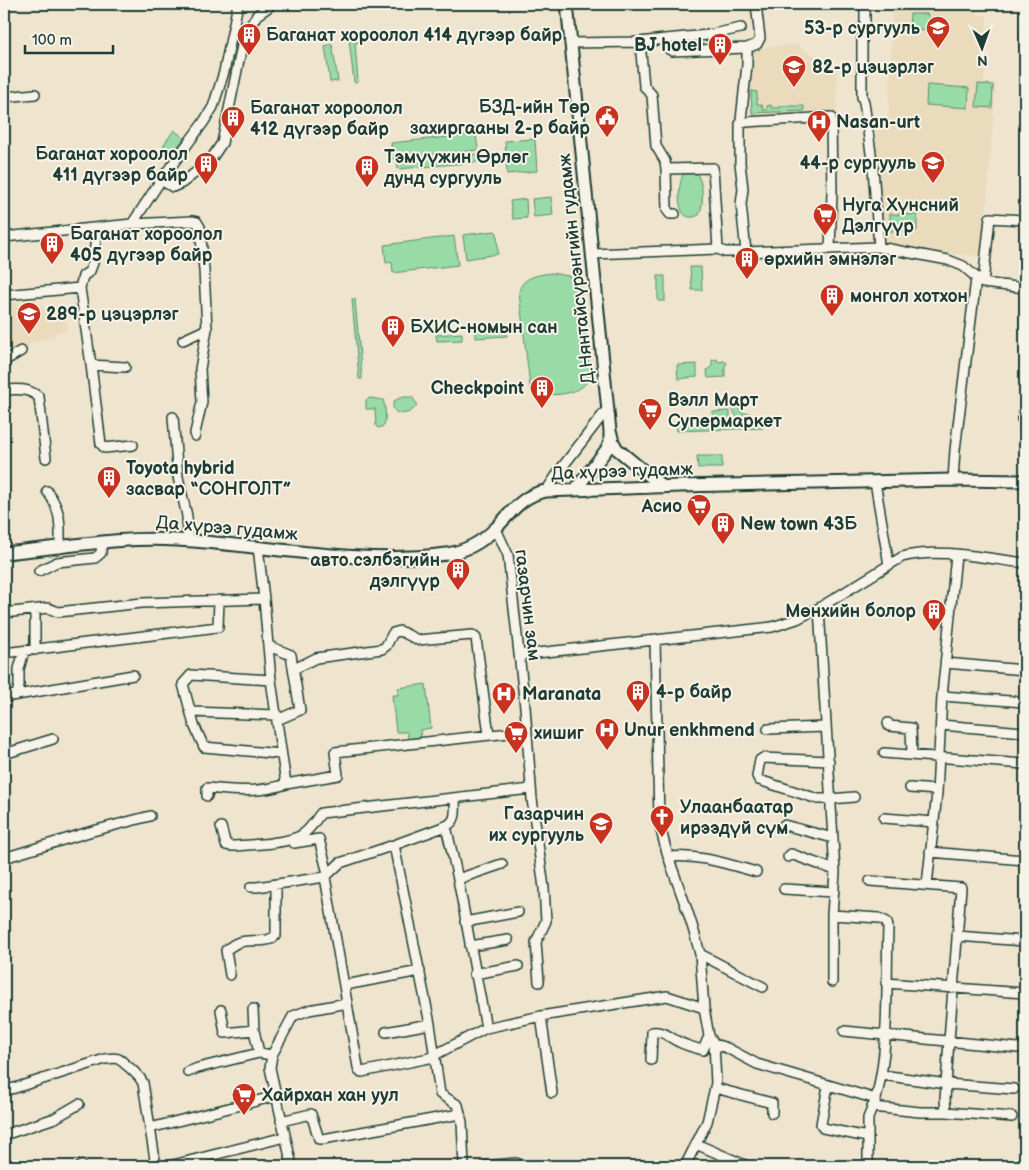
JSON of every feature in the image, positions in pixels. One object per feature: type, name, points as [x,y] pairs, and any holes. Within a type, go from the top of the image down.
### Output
[{"type":"main road","name":"Д.Нянтайсүрэнгийн гудамж","points":[[567,4],[610,431],[610,442],[607,449],[575,490]]},
{"type":"main road","points":[[610,431],[617,448],[663,487]]},
{"type":"main road","name":"Да хүрээ гудамж","points":[[4,553],[102,542],[149,539],[188,540],[370,558],[429,557],[467,550],[476,545],[496,529],[524,500],[546,491],[953,480],[1025,480]]},
{"type":"street","points":[[132,224],[211,111],[224,72],[238,4]]},
{"type":"street","points":[[665,39],[669,49],[672,50],[748,48],[757,44],[760,38],[756,4]]},
{"type":"street","points":[[865,4],[865,22],[862,37],[862,97],[873,168],[879,247]]},
{"type":"street","points":[[161,180],[173,187],[177,186],[209,162],[222,143],[244,36],[257,15],[270,6]]},
{"type":"street","points":[[570,44],[640,42],[741,28]]},
{"type":"street","points":[[640,42],[644,86],[652,95],[656,146],[665,161],[667,210],[670,214],[675,214]]},
{"type":"street","points":[[746,252],[741,204],[740,124],[748,48]]},
{"type":"street","points":[[224,72],[235,81]]},
{"type":"street","points":[[4,97],[35,94]]},
{"type":"street","points":[[740,124],[746,122],[831,117],[832,193],[830,249]]},
{"type":"street","points":[[666,169],[713,168],[718,249]]},
{"type":"street","points":[[953,480],[955,450],[990,218],[1025,220]]},
{"type":"street","points":[[4,237],[132,224],[197,222],[200,227],[207,329],[200,369],[202,402],[194,433],[195,436]]},
{"type":"street","points":[[97,228],[94,263],[90,271],[83,276],[80,288],[101,444],[105,448],[134,445]]},
{"type":"street","points":[[592,254],[718,249],[725,252],[746,252],[879,247],[948,260],[963,266],[980,281],[1025,288]]},
{"type":"street","points":[[4,295],[80,288]]},
{"type":"street","points":[[183,340],[207,329]]},
{"type":"street","points":[[4,361],[21,351]]},
{"type":"street","points":[[91,365],[124,367]]},
{"type":"street","points":[[4,390],[21,389],[32,392],[39,397],[46,458]]},
{"type":"street","points":[[546,491],[608,408]]},
{"type":"street","points":[[173,417],[178,477],[187,516],[188,540]]},
{"type":"street","points":[[875,482],[889,565]]},
{"type":"street","points":[[47,491],[56,504],[60,524],[60,548]]},
{"type":"street","name":"газарчин зам","points":[[496,529],[508,555],[527,731],[531,789],[544,888],[546,921],[536,942],[539,982]]},
{"type":"street","points":[[39,571],[57,562],[95,558],[101,554],[102,542]]},
{"type":"street","points":[[258,547],[271,680],[286,784]]},
{"type":"street","points":[[519,654],[772,627],[797,619],[819,608],[902,557],[913,554],[956,555],[1025,563]]},
{"type":"street","points":[[927,885],[937,790],[942,696],[956,555]]},
{"type":"street","points":[[4,613],[48,608],[58,612],[142,603],[264,599]]},
{"type":"street","points":[[4,652],[35,650],[218,627],[219,600]]},
{"type":"street","points":[[819,608],[835,870],[832,915],[832,982]]},
{"type":"street","points":[[35,610],[35,650]]},
{"type":"street","points":[[294,669],[316,658],[382,649],[386,646],[393,633],[400,631],[418,640],[472,635],[476,638],[489,735]]},
{"type":"street","points":[[655,639],[659,819],[668,857],[696,936],[700,954],[704,1008],[709,1036],[714,1044],[716,1082],[707,1122],[685,1166]]},
{"type":"street","points":[[191,712],[277,718],[300,710],[291,656],[269,646]]},
{"type":"street","points":[[17,695],[19,669],[24,651]]},
{"type":"street","points":[[946,663],[1025,670]]},
{"type":"street","points":[[4,697],[133,674]]},
{"type":"street","points":[[271,680],[191,675],[183,684],[194,725],[204,747],[282,754]]},
{"type":"street","points":[[942,696],[1025,702]]},
{"type":"street","points":[[888,723],[889,726],[911,728],[912,755]]},
{"type":"street","points":[[941,726],[1025,732]]},
{"type":"street","points":[[768,729],[826,727]]},
{"type":"street","points":[[207,796],[207,788],[240,791],[272,789],[286,784],[338,775],[335,752],[527,731]]},
{"type":"street","points":[[4,754],[53,739]]},
{"type":"street","points":[[884,753],[1025,764]]},
{"type":"street","points":[[829,761],[763,758],[760,760],[757,776],[759,780],[818,799],[854,797]]},
{"type":"street","points":[[910,788],[937,790]]},
{"type":"street","points":[[221,827],[226,845],[271,843],[299,837],[306,833],[321,813],[531,789]]},
{"type":"street","points":[[251,886],[327,876],[340,863],[451,824],[454,820],[455,798]]},
{"type":"street","points":[[4,858],[150,816]]},
{"type":"street","points":[[884,818],[934,822]]},
{"type":"street","points":[[784,825],[833,838]]},
{"type":"street","points":[[446,826],[486,1028]]},
{"type":"street","points":[[244,850],[270,848],[319,839],[327,876],[359,1071],[395,1066],[435,1056],[486,1028],[541,1016],[667,996],[704,1008]]},
{"type":"street","points":[[394,844],[430,1024],[440,1094],[458,1105],[464,1166]]},
{"type":"street","points":[[930,852],[1025,860]]},
{"type":"street","points":[[788,857],[790,854],[799,856],[835,870]]},
{"type":"street","points":[[668,857],[685,856],[710,859],[756,872]]},
{"type":"street","points":[[458,879],[502,864]]},
{"type":"street","points":[[870,881],[961,888],[949,1040],[946,1112]]},
{"type":"street","points":[[230,975],[226,950],[239,942],[267,940],[272,939],[276,935],[276,884]]},
{"type":"street","points":[[784,888],[834,892]]},
{"type":"street","points":[[465,922],[518,912]]},
{"type":"street","points":[[832,915],[879,918],[887,922],[888,928],[882,1075],[868,1118],[868,1166]]},
{"type":"street","points":[[957,936],[1025,941]]},
{"type":"street","points":[[470,946],[508,940]]},
{"type":"street","points":[[700,954],[763,987]]},
{"type":"street","points":[[474,974],[518,966]]},
{"type":"street","points":[[345,985],[420,971]]},
{"type":"street","points":[[886,983],[1025,993]]},
{"type":"street","points":[[292,1166],[270,1068],[272,1055],[294,1016],[309,1010],[347,1003]]},
{"type":"street","points":[[253,1009],[254,1030],[259,1053]]},
{"type":"street","points":[[221,1010],[225,1032],[254,1030]]},
{"type":"street","points":[[541,1016],[552,1093]]},
{"type":"street","points":[[386,1032],[430,1024]]},
{"type":"street","points":[[651,1060],[652,1032],[657,1031],[666,1034],[678,1042],[703,1050],[709,1036]]},
{"type":"street","points":[[844,1031],[1018,1048]]},
{"type":"street","points":[[714,1044],[727,1048],[758,1064],[874,1103],[920,1112],[1012,1117]]},
{"type":"street","points":[[188,1072],[259,1053],[272,1055]]},
{"type":"street","points":[[4,1090],[105,1058],[122,1060],[138,1074],[143,1083],[156,1166]]},
{"type":"street","points":[[882,1075],[947,1084],[1014,1089]]},
{"type":"street","points":[[828,1086],[823,1128],[867,1137]]},
{"type":"street","points":[[715,1088],[772,1103],[772,1113]]},
{"type":"street","points":[[150,1128],[276,1096]]},
{"type":"street","points":[[4,1135],[54,1118],[79,1104]]},
{"type":"street","points":[[281,1121],[311,1114],[317,1135],[319,1139],[323,1139],[460,1114]]},
{"type":"street","points":[[169,1166],[286,1138]]},
{"type":"street","points":[[696,1144],[747,1166]]},
{"type":"street","points":[[484,1166],[516,1163],[523,1166]]},
{"type":"shaded area","points":[[893,4],[978,4],[978,15],[987,16],[984,83],[996,84],[983,256],[939,253],[888,244],[882,239],[875,123],[888,122]]},
{"type":"shaded area","name":"82-р цэцэрлэг","points":[[797,45],[829,65],[836,65],[837,110],[830,114],[751,117],[750,52],[770,46]]},
{"type":"shaded area","name":"289-р цэцэрлэг","points":[[4,303],[41,304],[45,310],[67,308],[69,317],[66,318],[67,330],[54,333],[54,337],[32,342],[18,359],[4,369]]},
{"type":"green space","points":[[910,14],[927,14],[931,19],[930,31],[909,30]]},
{"type":"green space","points":[[1021,16],[1025,16],[1025,49],[1019,48]]},
{"type":"green space","points":[[366,37],[367,41],[355,43],[358,81],[356,83],[354,82],[349,40]]},
{"type":"green space","points":[[332,44],[338,81],[330,82],[325,46]]},
{"type":"green space","points":[[978,84],[993,85],[992,108],[976,107]]},
{"type":"green space","points":[[927,85],[969,88],[968,108],[926,105]]},
{"type":"green space","points":[[751,91],[757,92],[757,104],[762,105],[763,110],[767,110],[767,106],[771,105],[772,108],[804,106],[804,111],[752,113]]},
{"type":"green space","points":[[174,130],[184,138],[173,153],[163,146]]},
{"type":"green space","points":[[476,134],[478,150],[392,159],[391,143]]},
{"type":"green space","points":[[535,139],[537,171],[507,174],[505,141]]},
{"type":"green space","points":[[490,153],[490,161],[398,169],[397,161]]},
{"type":"green space","points":[[684,173],[696,173],[701,182],[702,199],[699,215],[691,217],[685,215],[681,209],[679,193]]},
{"type":"green space","points":[[551,197],[553,215],[534,217],[532,199]]},
{"type":"green space","points":[[526,199],[527,218],[513,219],[510,201]]},
{"type":"green space","points":[[890,214],[917,215],[917,231],[890,231]]},
{"type":"green space","points":[[495,231],[497,233],[498,254],[466,259],[463,235]]},
{"type":"green space","points":[[454,236],[458,265],[393,273],[392,262],[386,263],[384,245]]},
{"type":"green space","points":[[690,267],[701,267],[702,290],[692,290]]},
{"type":"green space","points":[[551,273],[569,276],[580,286],[590,375],[587,382],[574,391],[555,395],[531,389],[519,293],[526,280]]},
{"type":"green space","points":[[658,276],[665,276],[665,301],[658,301]]},
{"type":"green space","points":[[352,299],[355,299],[362,379],[359,379]]},
{"type":"green space","points":[[507,329],[507,336],[476,338],[476,331]]},
{"type":"green space","points":[[462,333],[462,340],[437,341],[436,335]]},
{"type":"green space","points":[[717,359],[718,362],[724,361],[727,363],[725,366],[725,377],[708,378],[707,370],[712,366],[712,360]]},
{"type":"green space","points":[[697,364],[697,377],[678,379],[677,365]]},
{"type":"green space","points":[[402,397],[412,397],[417,404],[410,411],[401,414],[397,413],[393,407],[394,401]]},
{"type":"green space","points":[[370,398],[383,400],[385,406],[384,426],[378,428],[376,426],[375,409],[366,409],[366,400]]},
{"type":"green space","points":[[736,406],[742,413],[749,413],[762,423],[763,428],[677,431],[676,426],[740,422],[732,409]]},
{"type":"green space","points":[[730,411],[730,422],[713,423],[712,412]]},
{"type":"green space","points":[[697,456],[722,456],[722,468],[698,468]]},
{"type":"green space","points":[[426,684],[431,728],[420,730],[421,742],[409,744],[407,732],[396,732],[392,695],[398,695],[398,688]]},
{"type":"place","name":"53-р сургууль","points":[[938,49]]},
{"type":"place","name":"Баганат хороолол 414 дүгээр байр","points":[[249,56]]},
{"type":"place","name":"BJ hotel","points":[[720,66]]},
{"type":"place","name":"82-р цэцэрлэг","points":[[794,88]]},
{"type":"place","name":"БЗД-ийн Төр захиргааны 2-р байр","points":[[607,138]]},
{"type":"place","name":"Баганат хороолол 412 дүгээр байр","points":[[233,139]]},
{"type":"place","name":"Nasan-urt","points":[[819,143]]},
{"type":"place","name":"44-р сургууль","points":[[933,184]]},
{"type":"place","name":"Баганат хороолол 411 дүгээр байр","points":[[206,185]]},
{"type":"place","name":"Тэмүүжин Өрлөг дунд сургууль","points":[[367,188]]},
{"type":"place","name":"Нуга Хүнсний Дэлгүүр","points":[[825,236]]},
{"type":"place","name":"Баганат хороолол 405 дүгээр байр","points":[[52,265]]},
{"type":"place","name":"өрхийн эмнэлэг","points":[[747,280]]},
{"type":"place","name":"монгол хотхон","points":[[832,317]]},
{"type":"place","name":"289-р цэцэрлэг","points":[[29,335]]},
{"type":"place","name":"БХИС-номын сан","points":[[393,348]]},
{"type":"place","name":"Checkpoint","points":[[542,409]]},
{"type":"place","name":"Вэлл Март Супермаркет","points":[[650,431]]},
{"type":"place","name":"Toyota hybrid засвар “СОНГОЛТ”","points":[[109,499]]},
{"type":"place","name":"Асио","points":[[699,527]]},
{"type":"place","name":"New town 43Б","points":[[723,545]]},
{"type":"place","name":"авто сэлбэгийн дэлгүүр","points":[[458,591]]},
{"type":"place","name":"Мөнхийн болор","points":[[934,632]]},
{"type":"place","name":"4-р байр","points":[[638,713]]},
{"type":"place","name":"Maranata","points":[[504,715]]},
{"type":"place","name":"Unur enkhmend","points":[[607,751]]},
{"type":"place","name":"хишиг","points":[[516,754]]},
{"type":"place","name":"Улаанбаатар ирээдүй сүм","points":[[662,838]]},
{"type":"place","name":"Газарчин их сургууль","points":[[601,845]]},
{"type":"place","name":"Хайрхан хан уул","points":[[244,1116]]}]
